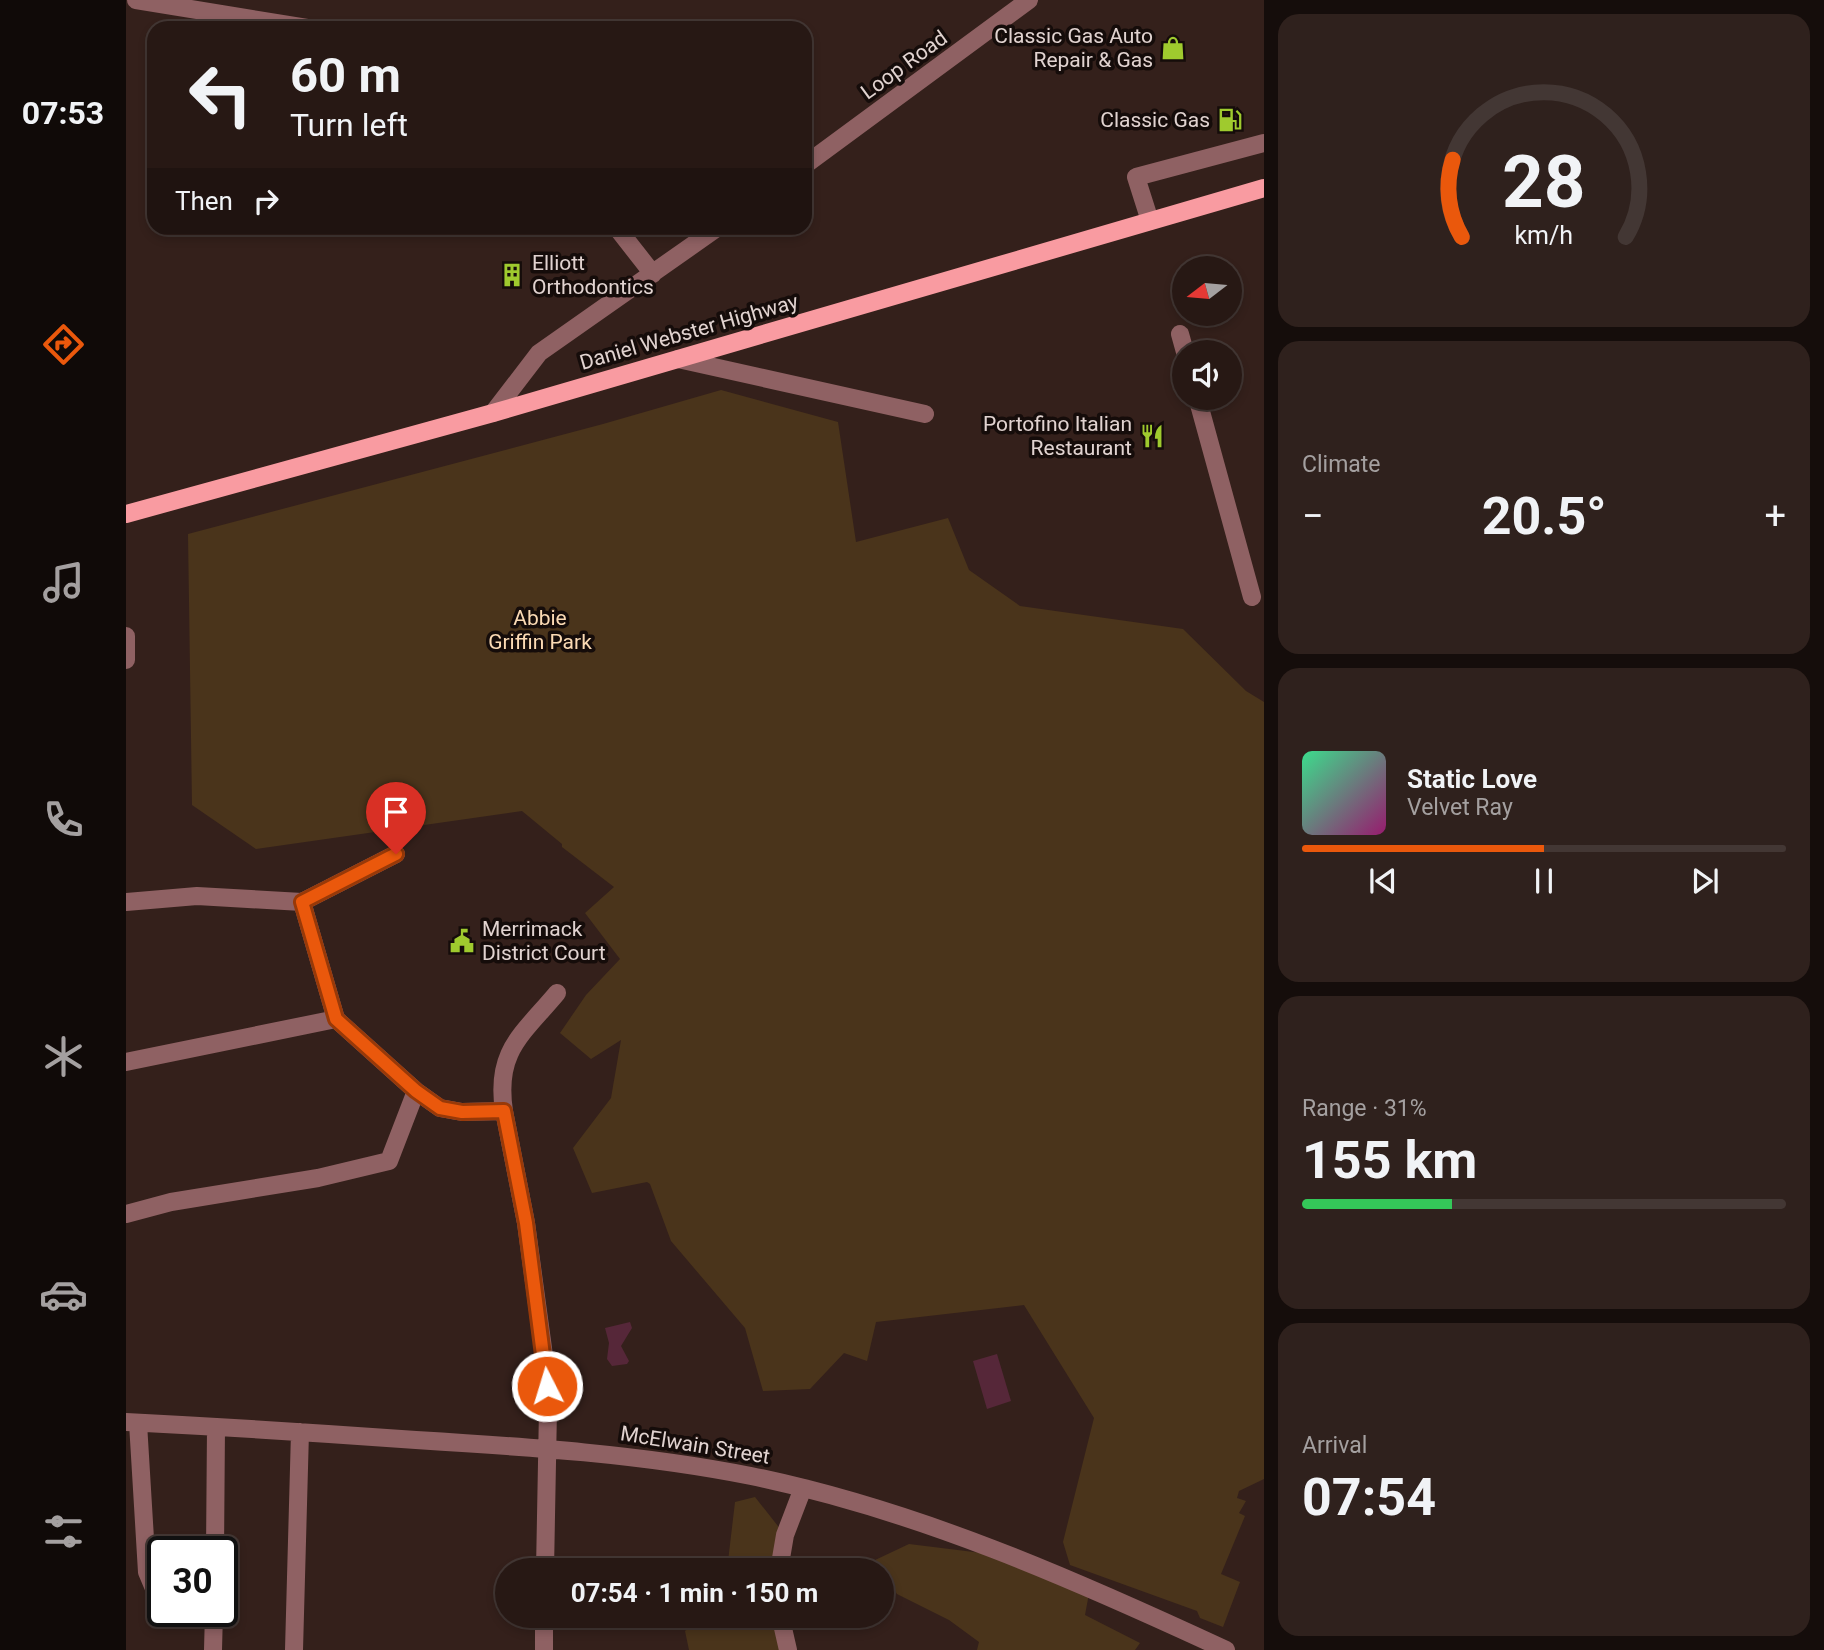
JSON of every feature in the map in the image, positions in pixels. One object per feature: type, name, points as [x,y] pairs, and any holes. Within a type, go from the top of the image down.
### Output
[{"type":"main road","name":"Daniel Webster Highway","points":[[126,514],[493,413],[1264,188]]},
{"type":"street","points":[[136,0],[264,21]]},
{"type":"street","name":"Loop Road","points":[[812,160],[1029,0]]},
{"type":"street","points":[[1150,221],[1136,177],[1264,143]]},
{"type":"street","points":[[622,235],[653,274]]},
{"type":"street","points":[[493,413],[539,353],[708,235]]},
{"type":"street","points":[[1180,334],[1182,340]]},
{"type":"street","points":[[678,359],[925,414]]},
{"type":"street","points":[[1201,410],[1252,597]]},
{"type":"street","points":[[126,636],[126,660]]},
{"type":"street","points":[[126,902],[197,896],[302,902],[396,854]]},
{"type":"street","points":[[302,902],[336,1019],[416,1091],[440,1108],[462,1112],[504,1111]]},
{"type":"street","points":[[545,1558],[548,1409],[545,1363],[526,1223],[501,1090],[502,1073],[509,1051],[557,993]]},
{"type":"street","points":[[126,1062],[336,1019]]},
{"type":"street","points":[[126,1214],[171,1202],[318,1178],[389,1161],[416,1091]]},
{"type":"street","points":[[132,1422],[147,1572]]},
{"type":"street","name":"McElwain Street","points":[[132,1422],[548,1448],[705,1467],[803,1488],[889,1513],[1021,1558],[1226,1650]]},
{"type":"street","points":[[215,1536],[216,1427]]},
{"type":"street","points":[[294,1650],[300,1432]]},
{"type":"street","points":[[781,1558],[786,1535],[803,1488]]},
{"type":"street","points":[[213,1650],[214,1627]]},
{"type":"street","points":[[544,1628],[544,1650]]},
{"type":"street","points":[[783,1628],[788,1650]]},
{"type":"green space","name":"Abbie Griffin Park","points":[[721,390],[838,422],[856,542],[948,518],[969,570],[1020,606],[1183,629],[1246,691],[1264,702],[1264,1479],[1239,1491],[1237,1498],[1246,1501],[1239,1513],[1245,1516],[1221,1574],[1240,1582],[1223,1627],[1200,1618],[1197,1611],[1070,1565],[1063,1542],[1094,1418],[1024,1305],[876,1322],[867,1361],[844,1353],[810,1389],[763,1391],[745,1328],[671,1241],[650,1184],[647,1182],[592,1193],[573,1148],[611,1098],[621,1040],[591,1059],[560,1033],[586,995],[620,959],[585,913],[614,887],[562,847],[562,844],[522,811],[256,849],[192,805],[188,534]]},
{"type":"green space","points":[[755,1497],[785,1535],[781,1558],[728,1558],[735,1502]]},
{"type":"green space","points":[[909,1544],[1022,1558],[1090,1588],[1085,1615],[1140,1643],[1135,1650],[977,1650],[979,1642],[949,1620],[897,1594],[894,1590],[894,1558],[879,1558]]},
{"type":"green space","points":[[688,1628],[783,1628],[788,1650],[689,1650],[685,1631]]},
{"type":"shaded area","points":[[630,1322],[632,1328],[621,1346],[629,1361],[627,1364],[612,1366],[607,1359],[609,1343],[605,1328]]},
{"type":"shaded area","points":[[997,1354],[1011,1401],[987,1409],[973,1361]]},
{"type":"place","name":"Classic Gas Auto Repair & Gas","points":[[1173,48]]},
{"type":"place","name":"Classic Gas","points":[[1230,120]]},
{"type":"place","name":"Elliott Orthodontics","points":[[512,275]]},
{"type":"place","name":"Portofino Italian Restaurant","points":[[1152,436]]},
{"type":"place","name":"Merrimack District Court","points":[[462,941]]},
{"type":"route","points":[[396,854],[302,902],[336,1019],[416,1091],[440,1108],[462,1112],[504,1111],[526,1223],[547,1386]]}]
